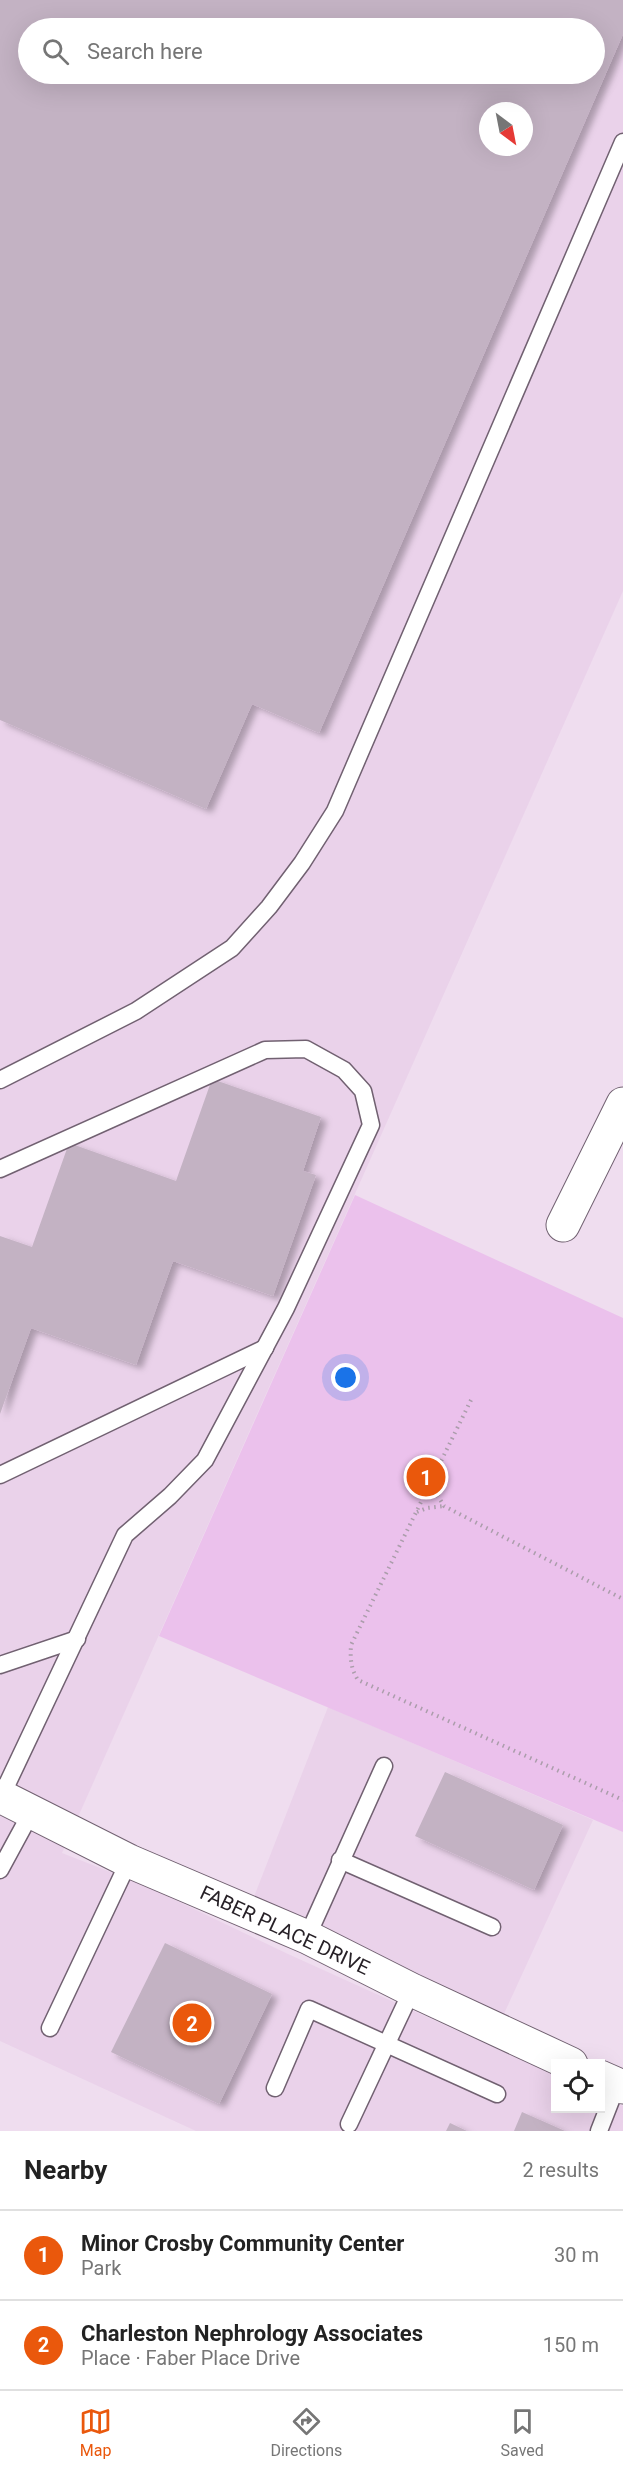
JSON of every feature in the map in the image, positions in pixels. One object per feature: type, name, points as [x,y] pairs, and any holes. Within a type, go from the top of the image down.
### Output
[{"type":"street","points":[[563,1226],[623,1104]]},
{"type":"street","name":"FABER PLACE DRIVE","points":[[0,1797],[129,1861],[307,1937],[412,1990],[560,2059]]},
{"type":"lane","points":[[0,1080],[136,1011],[232,948],[269,907],[302,863],[334,811],[623,142]]},
{"type":"lane","points":[[0,1169],[264,1050],[306,1049],[344,1070],[363,1091],[371,1125],[286,1308],[205,1460],[170,1496],[125,1535],[0,1797]]},
{"type":"lane","points":[[0,1476],[265,1348]]},
{"type":"lane","points":[[0,1665],[77,1639]]},
{"type":"lane","points":[[307,1937],[384,1766]]},
{"type":"lane","points":[[0,1870],[32,1811]]},
{"type":"lane","points":[[340,1860],[492,1927]]},
{"type":"lane","points":[[50,2028],[129,1861]]},
{"type":"lane","points":[[349,2124],[412,1990]]},
{"type":"lane","points":[[275,2088],[309,2009],[496,2094]]},
{"type":"lane","points":[[599,2131],[614,2083]]},
{"type":"path","points":[[471,1400],[351,1645],[350,1658],[353,1672],[358,1680],[623,1800]]},
{"type":"path","points":[[433,1478],[436,1493],[444,1506],[623,1599]]},
{"type":"path","points":[[417,1512],[444,1506]]},
{"type":"shaded area","points":[[0,0],[623,0],[623,591],[62,1853],[146,1886],[288,1954],[551,2073],[551,2113],[605,2113],[605,2098],[623,2106],[623,2131],[196,2131],[0,2041]]},
{"type":"shaded area","points":[[355,1195],[623,1318],[623,1832],[159,1636]]},
{"type":"shaded area","points":[[328,1707],[593,1820],[497,2029],[248,1912]]},
{"type":"building","points":[[0,0],[623,0],[623,34],[605,75],[605,18],[18,18],[18,84],[601,84],[319,733],[252,704],[206,809],[0,720]]},
{"type":"building","points":[[212,1079],[321,1117],[303,1171],[316,1175],[273,1296],[173,1261],[136,1365],[31,1328],[0,1414],[0,1236],[32,1247],[69,1143],[176,1181]]},
{"type":"building","points":[[445,1772],[563,1825],[534,1890],[415,1836]]},
{"type":"building","points":[[165,1943],[272,1994],[219,2104],[111,2052]]},
{"type":"building","points":[[522,2112],[565,2131],[514,2131]]},
{"type":"building","points":[[450,2123],[467,2131],[446,2131]]},
{"type":"place","name":"Minor Crosby Community Center","points":[[426,1477]]},
{"type":"place","name":"Charleston Nephrology Associates","points":[[192,2023]]}]
